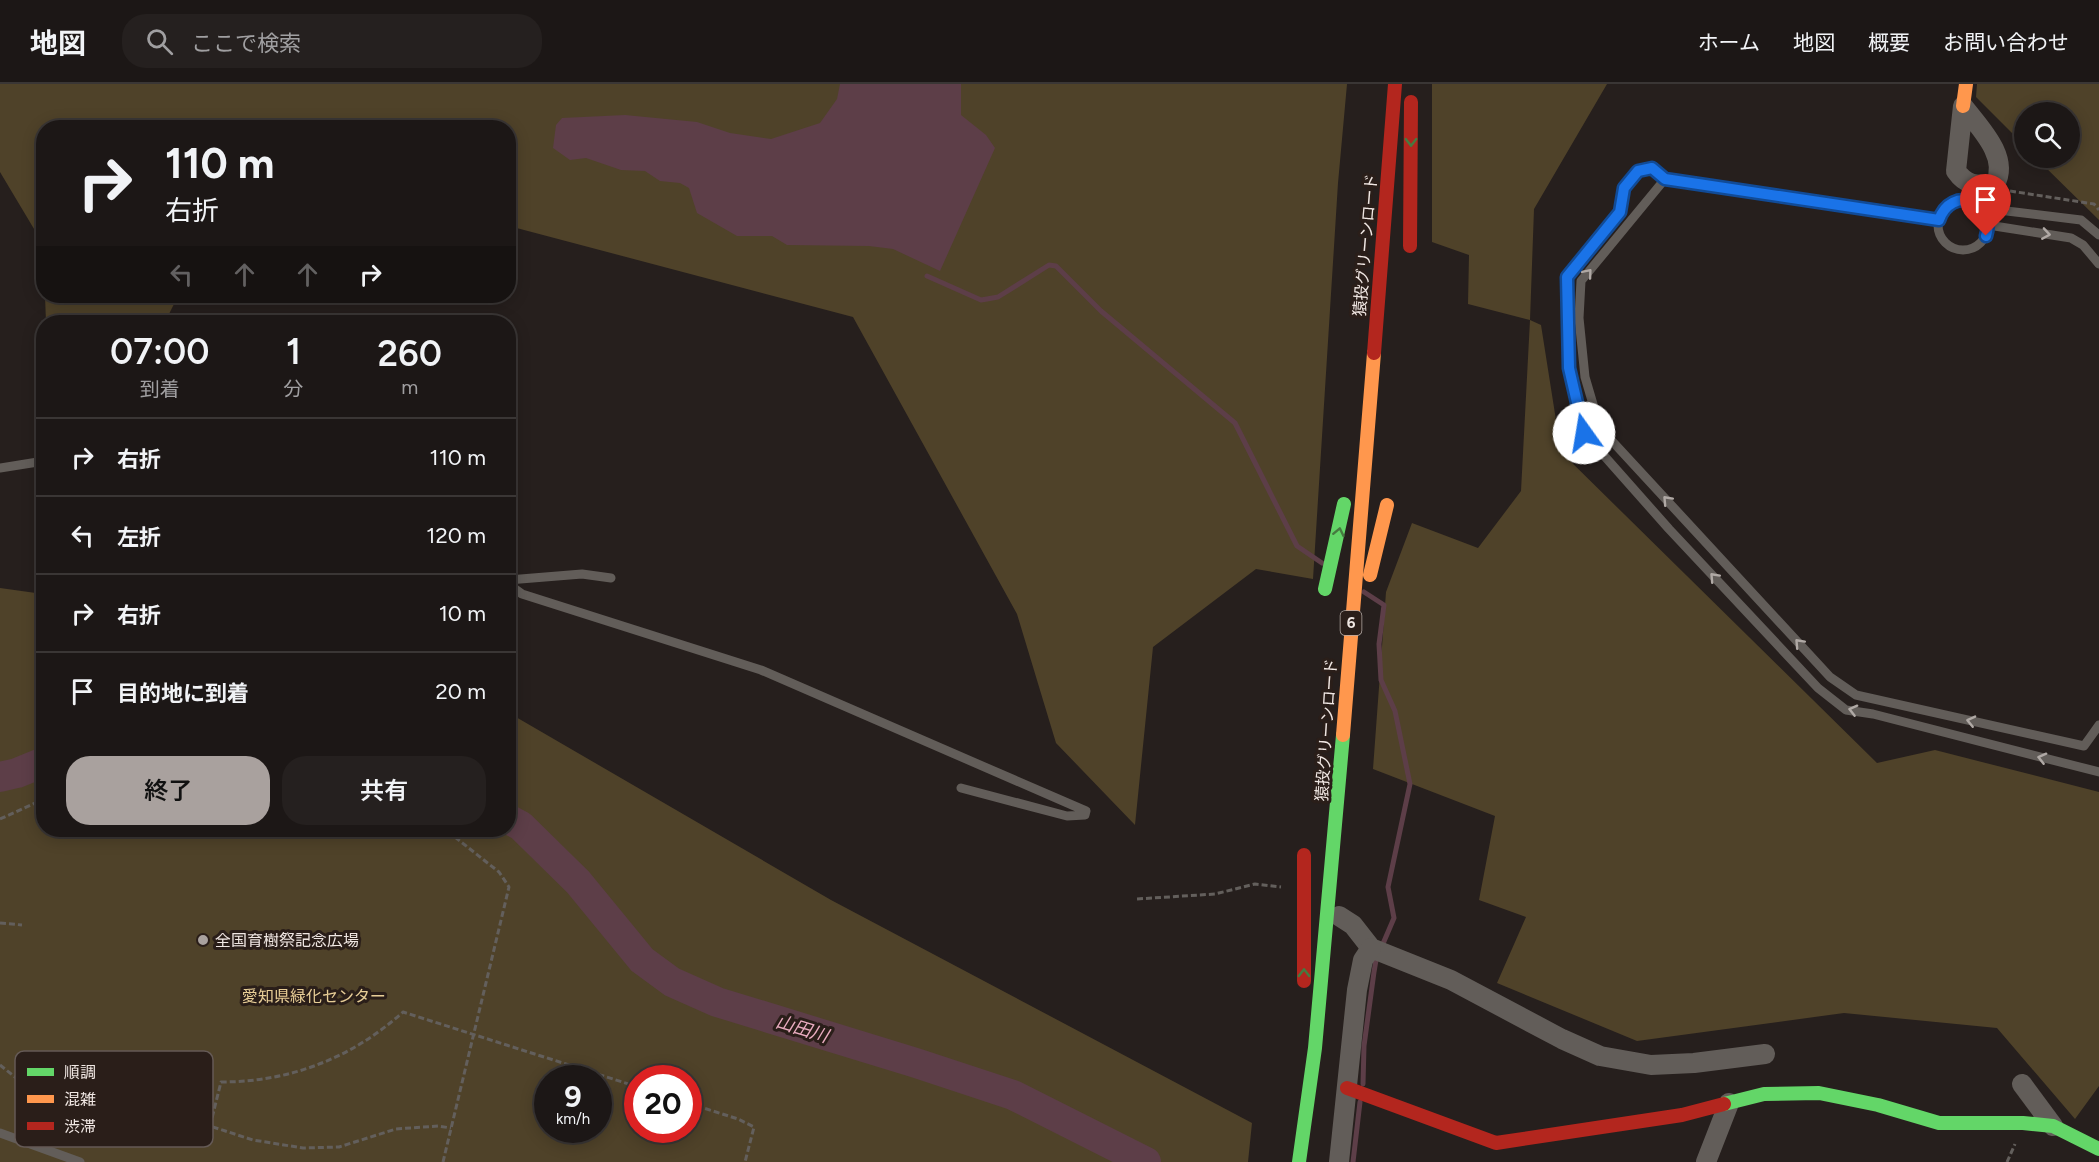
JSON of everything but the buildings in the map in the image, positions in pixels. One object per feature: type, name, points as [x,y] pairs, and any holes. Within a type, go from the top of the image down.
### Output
[{"type":"main road","name":"猿投グリーンロード","points":[[1299,1162],[1315,1048],[1333,862],[1395,84]]},
{"type":"main road","points":[[1964,106],[1966,84]]},
{"type":"main road","points":[[1410,246],[1411,89]]},
{"type":"main road","points":[[1351,464],[1381,181],[1390,139]]},
{"type":"main road","points":[[1325,589],[1346,494]]},
{"type":"main road","points":[[1333,862],[1341,821],[1363,612],[1387,505]]},
{"type":"main road","points":[[1304,855],[1304,990]]},
{"type":"main road","points":[[1303,1137],[1304,1012]]},
{"type":"main road","points":[[1347,1088],[1496,1143],[1682,1115],[1764,1094],[1792,1092],[1819,1093],[1878,1105],[1939,1123],[2023,1123],[2053,1126],[2099,1149]]},
{"type":"street","points":[[1964,106],[1998,155],[2000,175],[1995,184],[1978,185],[1962,181],[1956,171],[1964,106]]},
{"type":"street","points":[[1339,916],[1353,925],[1371,948],[1451,980],[1562,1039],[1600,1056],[1651,1065],[1694,1063],[1765,1054]]},
{"type":"street","points":[[1339,1162],[1358,990],[1363,960],[1371,948]]},
{"type":"street","points":[[2022,1084],[2053,1126]]},
{"type":"street","points":[[1706,1162],[1729,1103]]},
{"type":"lane","points":[[1939,220],[1665,179],[1652,168],[1638,171],[1624,188],[1620,212],[1567,277],[1569,368],[1584,433],[1669,529],[1818,688],[1846,710],[1873,714],[2099,772]]},
{"type":"lane","points":[[1665,179],[1581,281],[1579,318],[1585,377],[1600,428],[1830,677],[1856,695],[2084,746],[2099,725]]},
{"type":"lane","points":[[1988,222],[1980,206],[1965,200],[1950,204],[1944,209],[1939,220],[1943,240],[1949,246],[1965,250],[1981,243],[1986,236],[1995,184]]},
{"type":"lane","points":[[1990,209],[2081,220],[2099,235]]},
{"type":"lane","points":[[1988,222],[2071,238],[2083,245],[2099,264]]},
{"type":"lane","points":[[0,468],[36,463]]},
{"type":"lane","points":[[516,581],[582,574],[611,578]]},
{"type":"lane","points":[[516,589],[522,594],[761,670],[1086,811],[1085,815],[1067,816],[961,788]]},
{"type":"lane","points":[[0,1133],[15,1138]]},
{"type":"lane","points":[[39,1147],[80,1162]]},
{"type":"path","points":[[1995,184],[2006,190],[2094,204],[2099,210]]},
{"type":"path","points":[[0,819],[36,803]]},
{"type":"path","points":[[443,1162],[510,887],[499,872],[455,837]]},
{"type":"path","points":[[1137,899],[1215,894],[1255,884],[1286,888]]},
{"type":"path","points":[[0,923],[22,925]]},
{"type":"path","points":[[213,1114],[221,1082],[273,1078],[319,1066],[368,1040],[403,1012],[624,1083]]},
{"type":"path","points":[[0,1065],[15,1077]]},
{"type":"path","points":[[702,1107],[738,1119],[754,1127],[745,1162]]},
{"type":"path","points":[[213,1127],[253,1140],[323,1149],[359,1142],[396,1129],[438,1126],[451,1128]]},
{"type":"green space","points":[[0,84],[1347,84],[1338,183],[1313,579],[1256,569],[1153,647],[1135,825],[1056,743],[1017,614],[853,317],[516,228],[516,120],[36,120],[36,232],[0,172]]},
{"type":"green space","points":[[1432,84],[1607,84],[1534,209],[1530,320],[1468,304],[1469,255],[1432,242]]},
{"type":"green space","points":[[1977,84],[2099,84],[2099,220],[2046,168],[2080,168],[2080,102],[2014,102],[2014,135],[1976,97]]},
{"type":"green space","points":[[45,303],[174,303],[168,315],[46,315]]},
{"type":"green space","points":[[1530,320],[1541,325],[1561,452],[1877,763],[1935,750],[2099,792],[2099,1086],[2075,1119],[1997,1028],[1844,1013],[1637,1041],[1497,983],[1526,917],[1479,900],[1495,816],[1373,769],[1386,592],[1412,523],[1478,548],[1521,491]]},
{"type":"green space","name":"愛知県緑化センター","points":[[0,588],[36,593],[36,837],[516,837],[516,717],[831,900],[1252,1123],[1248,1162],[0,1162]]},
{"type":"shaded area","points":[[840,84],[961,84],[961,115],[986,135],[995,148],[940,271],[893,249],[869,246],[787,245],[772,236],[737,236],[697,213],[689,188],[680,183],[660,181],[645,171],[621,170],[586,158],[570,160],[553,148],[556,125],[562,118],[625,115],[697,122],[730,133],[771,139],[820,123],[837,99]]},
{"type":"waterway","points":[[927,276],[981,300],[998,297],[1049,265],[1056,266],[1101,311],[1235,423],[1297,546],[1322,563]]},
{"type":"waterway","points":[[1363,1084],[1364,1046],[1374,972],[1376,960],[1394,918],[1388,887],[1410,784],[1395,711],[1381,680],[1379,644],[1384,605],[1364,592]]},
{"type":"waterway","name":"山田川","points":[[0,777],[36,765]]},
{"type":"waterway","name":"山田川","points":[[516,823],[578,882],[642,960],[672,982],[717,1002],[1013,1095],[1146,1162]]},
{"type":"waterway","points":[[1353,1162],[1360,1102]]},
{"type":"traffic: fast","points":[[1325,589],[1344,504]]},
{"type":"traffic: fast","points":[[1299,1162],[1315,1048],[1343,735]]},
{"type":"traffic: fast","points":[[1724,1104],[1764,1094],[1819,1093],[1878,1105],[1939,1123],[2023,1123],[2053,1126],[2099,1149]]},
{"type":"traffic: slow","points":[[1963,106],[1966,84]]},
{"type":"traffic: slow","points":[[1343,735],[1374,353]]},
{"type":"traffic: slow","points":[[1370,575],[1387,505]]},
{"type":"traffic: jam","points":[[1374,353],[1395,84]]},
{"type":"traffic: jam","points":[[1410,246],[1411,102]]},
{"type":"traffic: jam","points":[[1304,855],[1304,981]]},
{"type":"traffic: jam","points":[[1347,1088],[1496,1143],[1682,1115],[1724,1104]]},
{"type":"place","name":"全国育樹祭記念広場","points":[[203,940]]},
{"type":"route","points":[[1584,433],[1569,368],[1567,277],[1620,212],[1624,188],[1638,171],[1652,168],[1665,179],[1939,220],[1944,209],[1950,204],[1965,200],[1980,206],[1985,212],[1988,220],[1986,236]]}]
